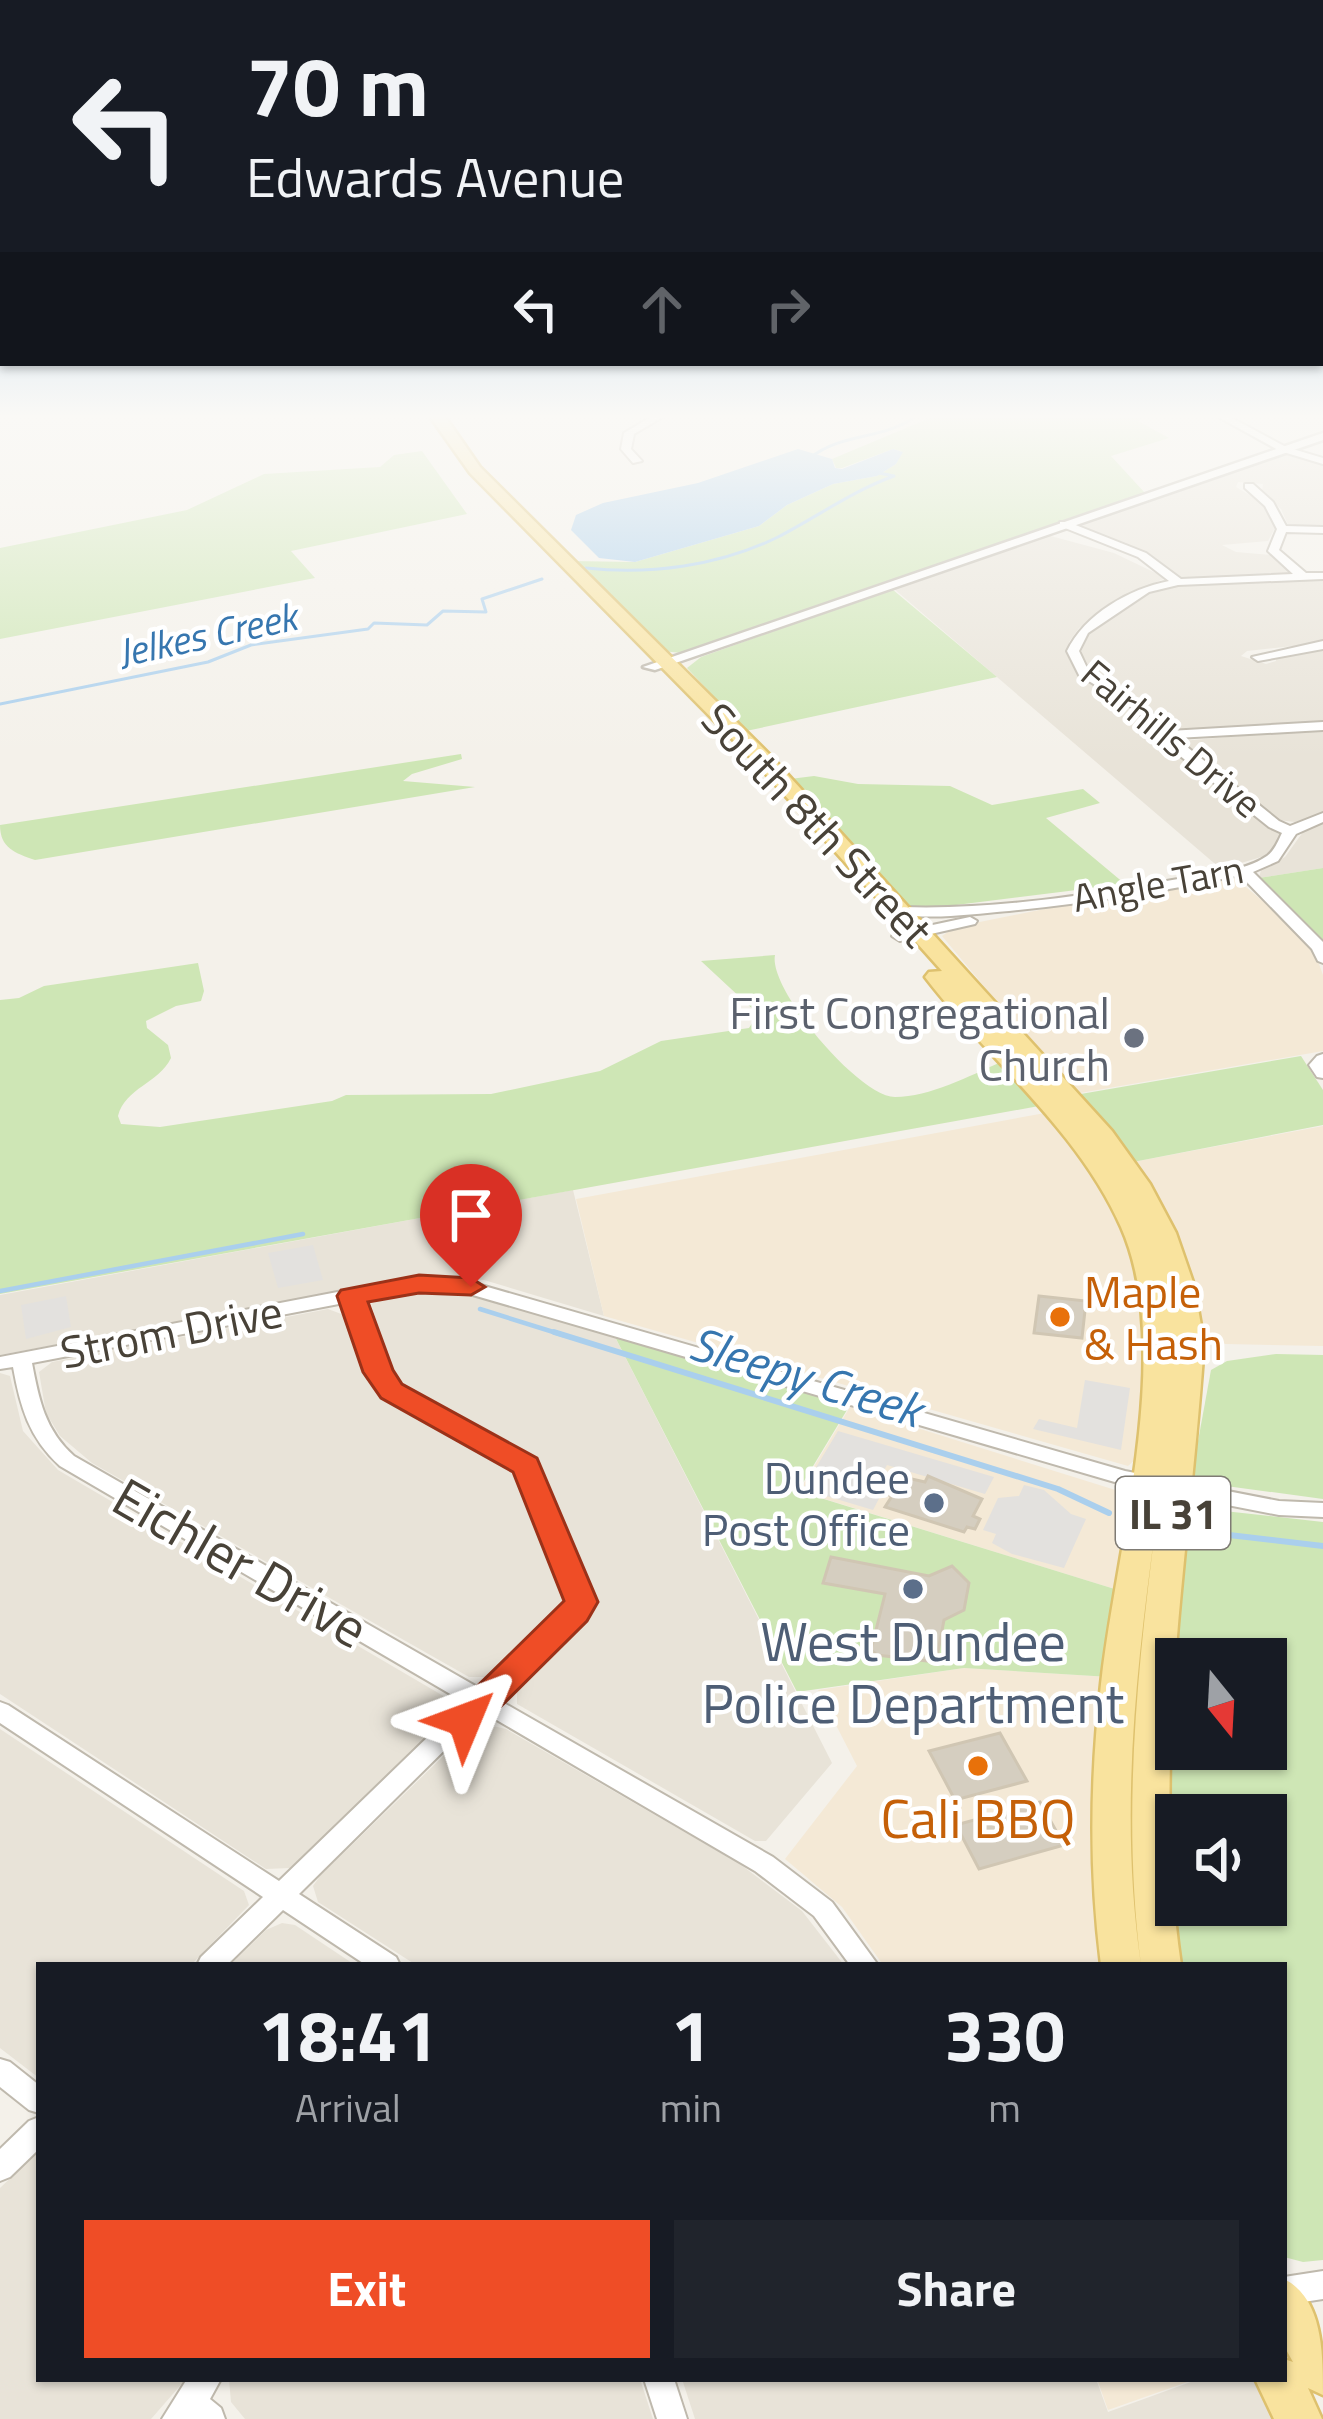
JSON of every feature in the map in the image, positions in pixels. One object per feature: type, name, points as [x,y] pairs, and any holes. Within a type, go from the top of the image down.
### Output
[{"type":"main road","name":"South 8th Street","points":[[521,531],[658,666],[763,759],[908,927],[1093,1156],[1137,1231],[1150,1270],[1160,1342],[1161,1484],[1147,1885],[1160,1962]]},
{"type":"main road","name":"South 8th Street","points":[[532,531],[658,666]]},
{"type":"main road","name":"South 8th Street","points":[[1121,1962],[1110,1866],[1113,1756],[1161,1484]]},
{"type":"main road","points":[[1287,2306],[1323,2372]]},
{"type":"main road","points":[[1280,2382],[1299,2419]]},
{"type":"street","points":[[658,666],[1046,531]]},
{"type":"street","points":[[1067,531],[1152,564],[1178,582],[1323,575]]},
{"type":"street","points":[[1281,531],[1274,551],[1302,577]]},
{"type":"street","name":"Fairhills Drive","points":[[1178,582],[1145,589],[1123,601],[1083,631],[1073,651],[1084,672],[1140,707],[1166,735],[1274,824],[1290,831]]},
{"type":"street","points":[[1258,657],[1323,645]]},
{"type":"street","points":[[1166,735],[1323,726]]},
{"type":"street","name":"Angle Tarn","points":[[908,927],[1244,871],[1281,851],[1290,831],[1323,817]]},
{"type":"street","points":[[1244,871],[1319,946],[1323,958]]},
{"type":"street","name":"Angle Tarn","points":[[908,927],[942,913],[1044,902]]},
{"type":"street","name":"Strom Drive","points":[[11,1361],[419,1284],[476,1288],[1161,1484],[1279,1508],[1323,1510]]},
{"type":"street","points":[[213,1962],[581,1602],[526,1466],[392,1391],[378,1372],[351,1296]]},
{"type":"street","name":"Eichler Drive","points":[[11,1361],[35,1423],[50,1447],[67,1461],[791,1881],[831,1918],[863,1962]]},
{"type":"street","points":[[0,1711],[383,1962]]},
{"type":"street","points":[[0,2071],[36,2099]]},
{"type":"street","points":[[0,2168],[36,2133]]},
{"type":"street","points":[[1287,2291],[1323,2285]]},
{"type":"street","points":[[660,2382],[672,2419]]},
{"type":"shaded area","points":[[1092,531],[1273,531],[1268,541],[1222,545],[1236,552],[1271,555],[1292,572],[1181,579],[1136,549]]},
{"type":"shaded area","points":[[1047,535],[1114,553],[1166,578],[1125,595],[1079,628],[1069,642],[1069,660],[1079,673],[1137,709],[1170,745],[1280,834],[1279,844],[1268,855],[1221,869],[893,588]]},
{"type":"shaded area","points":[[1323,577],[1323,643],[1247,651],[1241,656],[1266,664],[1276,661],[1276,655],[1323,648],[1323,723],[1173,730],[1138,699],[1096,676],[1080,655],[1090,631],[1152,590]]},
{"type":"shaded area","points":[[1323,729],[1323,813],[1295,822],[1278,820],[1181,741]]},
{"type":"shaded area","points":[[1323,821],[1323,868],[1259,878],[1261,870],[1285,857],[1303,832]]},
{"type":"shaded area","points":[[1235,878],[1294,927],[1315,953],[1323,975],[1323,1051],[1074,1094],[942,936],[955,927],[1069,904]]},
{"type":"shaded area","points":[[1045,1113],[1114,1205],[1139,1266],[1147,1357],[1136,1459],[1128,1466],[604,1316],[576,1199]]},
{"type":"shaded area","points":[[1323,1126],[1323,1346],[1225,1344],[1212,1339],[1198,1321],[1133,1162]]},
{"type":"shaded area","points":[[573,1190],[604,1316],[484,1280],[423,1276],[0,1355],[0,1295]]},
{"type":"shaded area","points":[[313,1245],[323,1280],[278,1288],[268,1253]]},
{"type":"shaded area","points":[[433,1291],[474,1296],[615,1337],[832,1763],[766,1841],[755,1841],[517,1704],[517,1688],[591,1615],[598,1599],[538,1460],[410,1390],[393,1373],[371,1304],[390,1296]]},
{"type":"shaded area","points":[[66,1296],[71,1327],[26,1339],[21,1305]]},
{"type":"shaded area","points":[[328,1309],[344,1315],[365,1374],[385,1399],[505,1463],[520,1479],[567,1598],[487,1677],[469,1677],[92,1463],[60,1436],[46,1413],[39,1372],[52,1362]]},
{"type":"shaded area","points":[[0,1373],[10,1376],[23,1431],[58,1470],[452,1701],[451,1715],[290,1868],[266,1869],[0,1694]]},
{"type":"shaded area","points":[[1085,1380],[1130,1388],[1121,1450],[1033,1429],[1039,1419],[1077,1428]]},
{"type":"shaded area","points":[[850,1407],[1125,1493],[1131,1501],[1121,1591],[799,1491]]},
{"type":"shaded area","points":[[838,1431],[994,1477],[985,1494],[887,1465],[873,1490],[882,1493],[873,1510],[803,1489]]},
{"type":"shaded area","points":[[1024,1485],[1044,1490],[1071,1514],[1086,1519],[1064,1568],[1012,1554],[992,1543],[996,1534],[983,1530],[998,1498],[1019,1496]]},
{"type":"shaded area","points":[[964,1668],[1110,1677],[1107,1962],[881,1962],[842,1907],[785,1859],[857,1766],[818,1690]]},
{"type":"shaded area","points":[[484,1724],[506,1729],[740,1864],[802,1911],[842,1962],[411,1962],[318,1902],[313,1886],[320,1876],[467,1733]]},
{"type":"shaded area","points":[[0,1729],[244,1891],[249,1905],[194,1962],[36,1962],[36,2076],[0,2048]]},
{"type":"shaded area","points":[[282,1923],[295,1925],[350,1962],[233,1962],[266,1930]]},
{"type":"shaded area","points":[[36,2154],[36,2382],[183,2382],[151,2419],[0,2419],[0,2188]]},
{"type":"shaded area","points":[[229,2382],[641,2382],[653,2419],[245,2419],[231,2402]]},
{"type":"shaded area","points":[[683,2382],[1097,2382],[1108,2412],[1191,2382],[1262,2382],[1281,2419],[695,2419]]},
{"type":"shaded area","points":[[1098,2382],[1187,2382],[1108,2410]]},
{"type":"green space","points":[[84,531],[387,531],[291,551],[315,578],[0,639],[0,548]]},
{"type":"green space","points":[[742,531],[1035,531],[682,653],[661,651],[571,561],[635,562]]},
{"type":"green space","points":[[892,589],[997,677],[746,731],[687,668],[701,657]]},
{"type":"green space","points":[[461,754],[462,759],[403,781],[475,787],[35,860],[10,849],[1,833],[0,825]]},
{"type":"green space","points":[[814,776],[858,784],[950,786],[992,805],[1083,789],[1100,803],[1046,818],[1125,884],[916,910],[904,904],[790,779]]},
{"type":"green space","points":[[1323,868],[1323,945],[1252,879]]},
{"type":"green space","points":[[775,955],[777,971],[800,1015],[839,1061],[879,1092],[895,1097],[922,1094],[1001,1062],[1039,1106],[0,1294],[0,1000],[19,998],[44,986],[198,963],[204,991],[201,1001],[176,1006],[146,1021],[147,1028],[168,1045],[171,1058],[128,1099],[118,1116],[121,1124],[160,1127],[346,1095],[491,1094],[600,1071],[661,1041],[749,1028],[758,1014],[701,961]]},
{"type":"green space","points":[[1301,1056],[1323,1090],[1323,1125],[1133,1162],[1075,1095]]},
{"type":"green space","points":[[611,1329],[853,1400],[798,1491],[1121,1591],[1110,1677],[964,1668],[797,1692]]},
{"type":"green space","points":[[1276,1354],[1323,1355],[1323,1499],[1204,1483],[1192,1474],[1211,1370],[1227,1361]]},
{"type":"green space","points":[[1206,1509],[1323,1522],[1323,2260],[1287,2258],[1287,1962],[1175,1962],[1172,1926],[1287,1926],[1287,1794],[1162,1794],[1164,1770],[1287,1770],[1287,1638],[1176,1638],[1188,1514]]},
{"type":"water","points":[[572,531],[742,531],[635,562],[599,558]]},
{"type":"building","name":"Maple & Hash","points":[[1039,1296],[1086,1301],[1082,1338],[1034,1333]]},
{"type":"building","name":"Dundee Post Office","points":[[885,1473],[925,1482],[928,1476],[982,1499],[973,1516],[980,1519],[975,1529],[967,1527],[964,1532],[885,1507],[892,1496],[875,1490]]},
{"type":"building","name":"West Dundee Police Department","points":[[831,1557],[929,1576],[952,1566],[969,1583],[964,1610],[944,1620],[936,1662],[877,1655],[871,1650],[885,1594],[823,1583]]},
{"type":"building","name":"Cali BBQ","points":[[1000,1733],[1027,1781],[955,1800],[929,1751]]},
{"type":"building","points":[[1040,1802],[1064,1845],[979,1869],[956,1825]]},
{"type":"waterway","points":[[586,568],[659,569],[708,561],[789,531]]},
{"type":"waterway","name":"Jelkes Creek","points":[[0,704],[208,662],[251,645],[368,629],[374,623],[427,625],[443,611],[486,612],[482,599],[542,579]]},
{"type":"waterway","name":"Sleepy Creek","points":[[0,1291],[303,1234]]},
{"type":"waterway","name":"Sleepy Creek","points":[[480,1309],[563,1335]]},
{"type":"waterway","name":"Sleepy Creek","points":[[554,1332],[1058,1489],[1109,1513]]},
{"type":"waterway","name":"Sleepy Creek","points":[[1212,1533],[1323,1546]]},
{"type":"place","name":"First Congregational Church","points":[[1134,1038]]},
{"type":"place","name":"Maple & Hash","points":[[1060,1317]]},
{"type":"place","name":"Dundee Post Office","points":[[934,1503]]},
{"type":"place","name":"West Dundee Police Department","points":[[913,1589]]},
{"type":"place","name":"Cali BBQ","points":[[978,1766]]},
{"type":"route","points":[[465,1720],[575,1612],[581,1602],[579,1591],[526,1466],[392,1391],[378,1372],[351,1296],[419,1284],[471,1287]]}]
